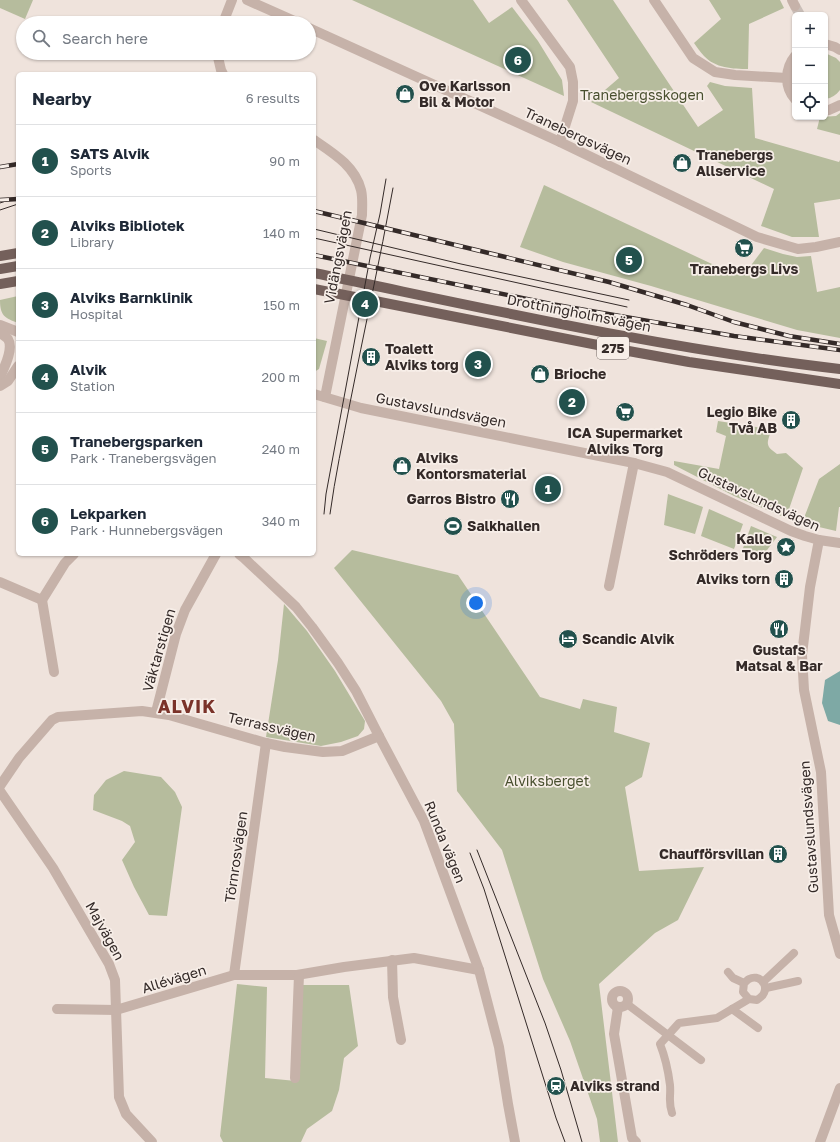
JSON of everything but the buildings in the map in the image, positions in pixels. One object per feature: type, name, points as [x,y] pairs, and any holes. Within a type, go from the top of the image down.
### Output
[{"type":"main road","points":[[0,256],[16,253]]},
{"type":"main road","points":[[0,270],[16,266]]},
{"type":"main road","name":"Drottningholmsvägen","points":[[316,273],[626,337],[799,365],[840,369]]},
{"type":"main road","points":[[0,284],[16,280]]},
{"type":"main road","name":"Drottningholmsvägen","points":[[316,289],[623,350],[728,368],[840,384]]},
{"type":"street","points":[[226,16],[232,0]]},
{"type":"street","points":[[247,0],[283,16]]},
{"type":"street","points":[[521,0],[570,67],[574,82],[573,101],[560,142]]},
{"type":"street","points":[[654,0],[693,58],[715,72],[735,75],[787,78]]},
{"type":"street","name":"Tranebergsvägen","points":[[316,31],[560,142],[757,237],[798,249],[840,242]]},
{"type":"street","points":[[828,45],[840,50]]},
{"type":"street","points":[[219,60],[222,72]]},
{"type":"street","points":[[792,60],[788,69],[787,78],[788,88],[792,94]]},
{"type":"street","points":[[828,110],[840,105]]},
{"type":"street","name":"Vidängsvägen","points":[[316,141],[334,154],[352,171],[361,190],[362,203],[362,215],[325,397]]},
{"type":"street","points":[[0,325],[16,331]]},
{"type":"street","points":[[0,333],[9,341],[10,347],[6,366],[0,377]]},
{"type":"street","points":[[0,386],[8,381],[16,369]]},
{"type":"street","name":"Gustavslundsvägen","points":[[316,395],[361,408],[634,463],[667,472],[791,531],[819,540],[810,587],[802,655],[804,690],[821,772],[829,915],[840,954]]},
{"type":"street","points":[[609,586],[634,463]]},
{"type":"street","points":[[819,540],[840,543]]},
{"type":"street","points":[[54,672],[42,600],[65,563],[72,556]]},
{"type":"street","name":"Väktarstigen","points":[[156,712],[176,634],[185,610],[215,556]]},
{"type":"street","name":"Runda vägen","points":[[242,556],[296,606],[338,663],[356,691],[378,736],[424,821],[479,970],[499,1047],[515,1142]]},
{"type":"street","points":[[0,582],[42,600]]},
{"type":"street","name":"Terrassvägen","points":[[0,786],[19,758],[52,720],[58,717],[142,710],[169,715],[266,743],[323,752],[342,751],[378,736]]},
{"type":"street","name":"Törnrosvägen","points":[[234,975],[266,743]]},
{"type":"street","name":"Majvägen","points":[[0,790],[53,868],[109,964],[116,980],[119,1097],[126,1114],[152,1142]]},
{"type":"street","points":[[672,1113],[669,1105],[670,1087],[667,1062],[660,1044],[679,1023],[717,1018],[749,999],[757,1000],[764,995],[764,985],[794,953]]},
{"type":"street","name":"Allévägen","points":[[57,1008],[116,1010],[234,975],[298,974],[414,958],[479,970]]},
{"type":"street","points":[[392,960],[393,997],[401,1040]]},
{"type":"street","points":[[728,972],[733,978],[744,983]]},
{"type":"street","points":[[295,1078],[298,974]]},
{"type":"street","points":[[749,999],[743,992],[744,983],[750,978],[757,978],[764,985]]},
{"type":"street","points":[[764,985],[798,981]]},
{"type":"street","points":[[636,1142],[632,1138],[614,1034],[622,1006],[668,1035],[701,1060]]},
{"type":"street","points":[[732,1009],[758,1028]]},
{"type":"street","points":[[820,1142],[840,1088]]},
{"type":"green space","points":[[0,0],[33,0],[26,16],[18,16],[0,8]]},
{"type":"green space","points":[[352,0],[473,0],[489,23],[512,7],[538,41],[562,80],[564,96]]},
{"type":"green space","name":"Tranebergsskogen","points":[[567,0],[613,0],[698,127],[723,110],[707,86],[710,82],[725,86],[752,88],[755,138],[839,162],[840,160],[840,199],[814,203],[819,237],[792,237],[761,226],[774,189],[591,102],[619,78]]},
{"type":"green space","points":[[709,0],[780,0],[784,8],[749,24],[748,69],[730,68],[713,63],[704,56],[694,43],[721,19]]},
{"type":"green space","points":[[828,54],[836,58],[840,62],[840,90],[828,98]]},
{"type":"green space","points":[[840,113],[840,135],[817,129],[819,120],[828,120],[828,116],[836,116]]},
{"type":"green space","points":[[544,185],[712,264],[746,272],[764,248],[797,257],[811,256],[817,292],[840,287],[840,338],[797,330],[651,286],[563,262],[520,247]]},
{"type":"green space","points":[[16,296],[16,322],[4,316],[1,310],[0,300]]},
{"type":"green space","points":[[316,338],[327,341],[319,369],[316,371]]},
{"type":"green space","points":[[718,421],[776,430],[770,434],[768,446],[777,454],[786,453],[803,468],[786,518],[734,496],[674,465],[674,461],[719,469],[726,436],[716,432]]},
{"type":"green space","points":[[840,464],[840,507],[836,531],[802,523],[819,479]]},
{"type":"green space","points":[[668,494],[703,507],[695,534],[664,525]]},
{"type":"green space","points":[[709,509],[743,524],[734,549],[701,536]]},
{"type":"green space","points":[[751,526],[777,537],[764,554],[742,551]]},
{"type":"green space","name":"Alviksberget","points":[[352,550],[458,575],[540,697],[580,709],[583,699],[617,707],[614,732],[650,743],[642,777],[625,787],[639,871],[704,867],[678,920],[655,933],[599,984],[618,1142],[600,1142],[597,1119],[570,1041],[543,979],[502,850],[457,791],[454,724],[441,701],[334,568]]},
{"type":"green space","points":[[284,604],[307,631],[335,671],[365,721],[364,729],[358,736],[341,742],[321,746],[266,737],[278,660]]},
{"type":"green space","points":[[124,771],[161,777],[175,792],[182,807],[167,916],[149,915],[122,860],[135,842],[130,826],[122,821],[93,810],[94,795],[106,780]]},
{"type":"green space","points":[[237,984],[267,987],[265,1078],[296,1081],[301,985],[349,985],[358,1046],[344,1058],[339,1090],[332,1111],[307,1129],[301,1142],[223,1142],[220,1136]]},
{"type":"water","points":[[840,671],[840,725],[828,721],[822,703],[825,680]]},
{"type":"tunnel","points":[[795,6],[798,12]]},
{"type":"tram line","points":[[324,514],[326,494],[386,179]]},
{"type":"tram line","points":[[330,514],[355,376],[393,188]]},
{"type":"tram line","points":[[0,203],[16,198]]},
{"type":"tram line","points":[[0,210],[16,205]]},
{"type":"tram line","points":[[316,229],[461,264],[629,300]]},
{"type":"tram line","points":[[316,238],[627,307]]},
{"type":"tram line","points":[[477,850],[545,1023],[561,1070],[582,1142]]},
{"type":"tram line","points":[[470,853],[484,889],[556,1118],[565,1142]]},
{"type":"railway","points":[[0,167],[16,164]]},
{"type":"railway","points":[[0,200],[16,199]]},
{"type":"railway","points":[[316,211],[609,282],[687,305],[734,322],[789,336],[840,344]]},
{"type":"railway","points":[[316,255],[551,304],[734,336],[840,350]]},
{"type":"place","name":"Lekparken","points":[[518,60]]},
{"type":"place","name":"Ove Karlsson Bil & Motor","points":[[405,94]]},
{"type":"place","name":"Tranebergs Allservice","points":[[682,163]]},
{"type":"place","name":"Tranebergs Livs","points":[[744,248]]},
{"type":"place","name":"Tranebergsparken","points":[[629,260]]},
{"type":"place","name":"Alvik","points":[[365,304]]},
{"type":"place","name":"Toalett Alviks torg","points":[[371,357]]},
{"type":"place","name":"Alviks Barnklinik","points":[[478,364]]},
{"type":"place","name":"Brioche","points":[[540,374]]},
{"type":"place","name":"Alviks Bibliotek","points":[[572,402]]},
{"type":"place","name":"ICA Supermarket Alviks Torg","points":[[625,412]]},
{"type":"place","name":"Legio Bike Två AB","points":[[791,420]]},
{"type":"place","name":"Alviks Kontorsmaterial","points":[[402,466]]},
{"type":"place","name":"SATS Alvik","points":[[548,489]]},
{"type":"place","name":"Garros Bistro","points":[[510,499]]},
{"type":"place","name":"Salkhallen","points":[[453,526]]},
{"type":"place","name":"Kalle Schröders Torg","points":[[786,547]]},
{"type":"place","name":"Alviks torn","points":[[784,579]]},
{"type":"place","name":"Gustafs Matsal & Bar","points":[[779,629]]},
{"type":"place","name":"Scandic Alvik","points":[[568,639]]},
{"type":"place","name":"Chaufförsvillan","points":[[778,854]]},
{"type":"place","name":"Alviks strand","points":[[556,1086]]},
{"type":"district","name":"ALVIK","points":[[187,707]]}]
